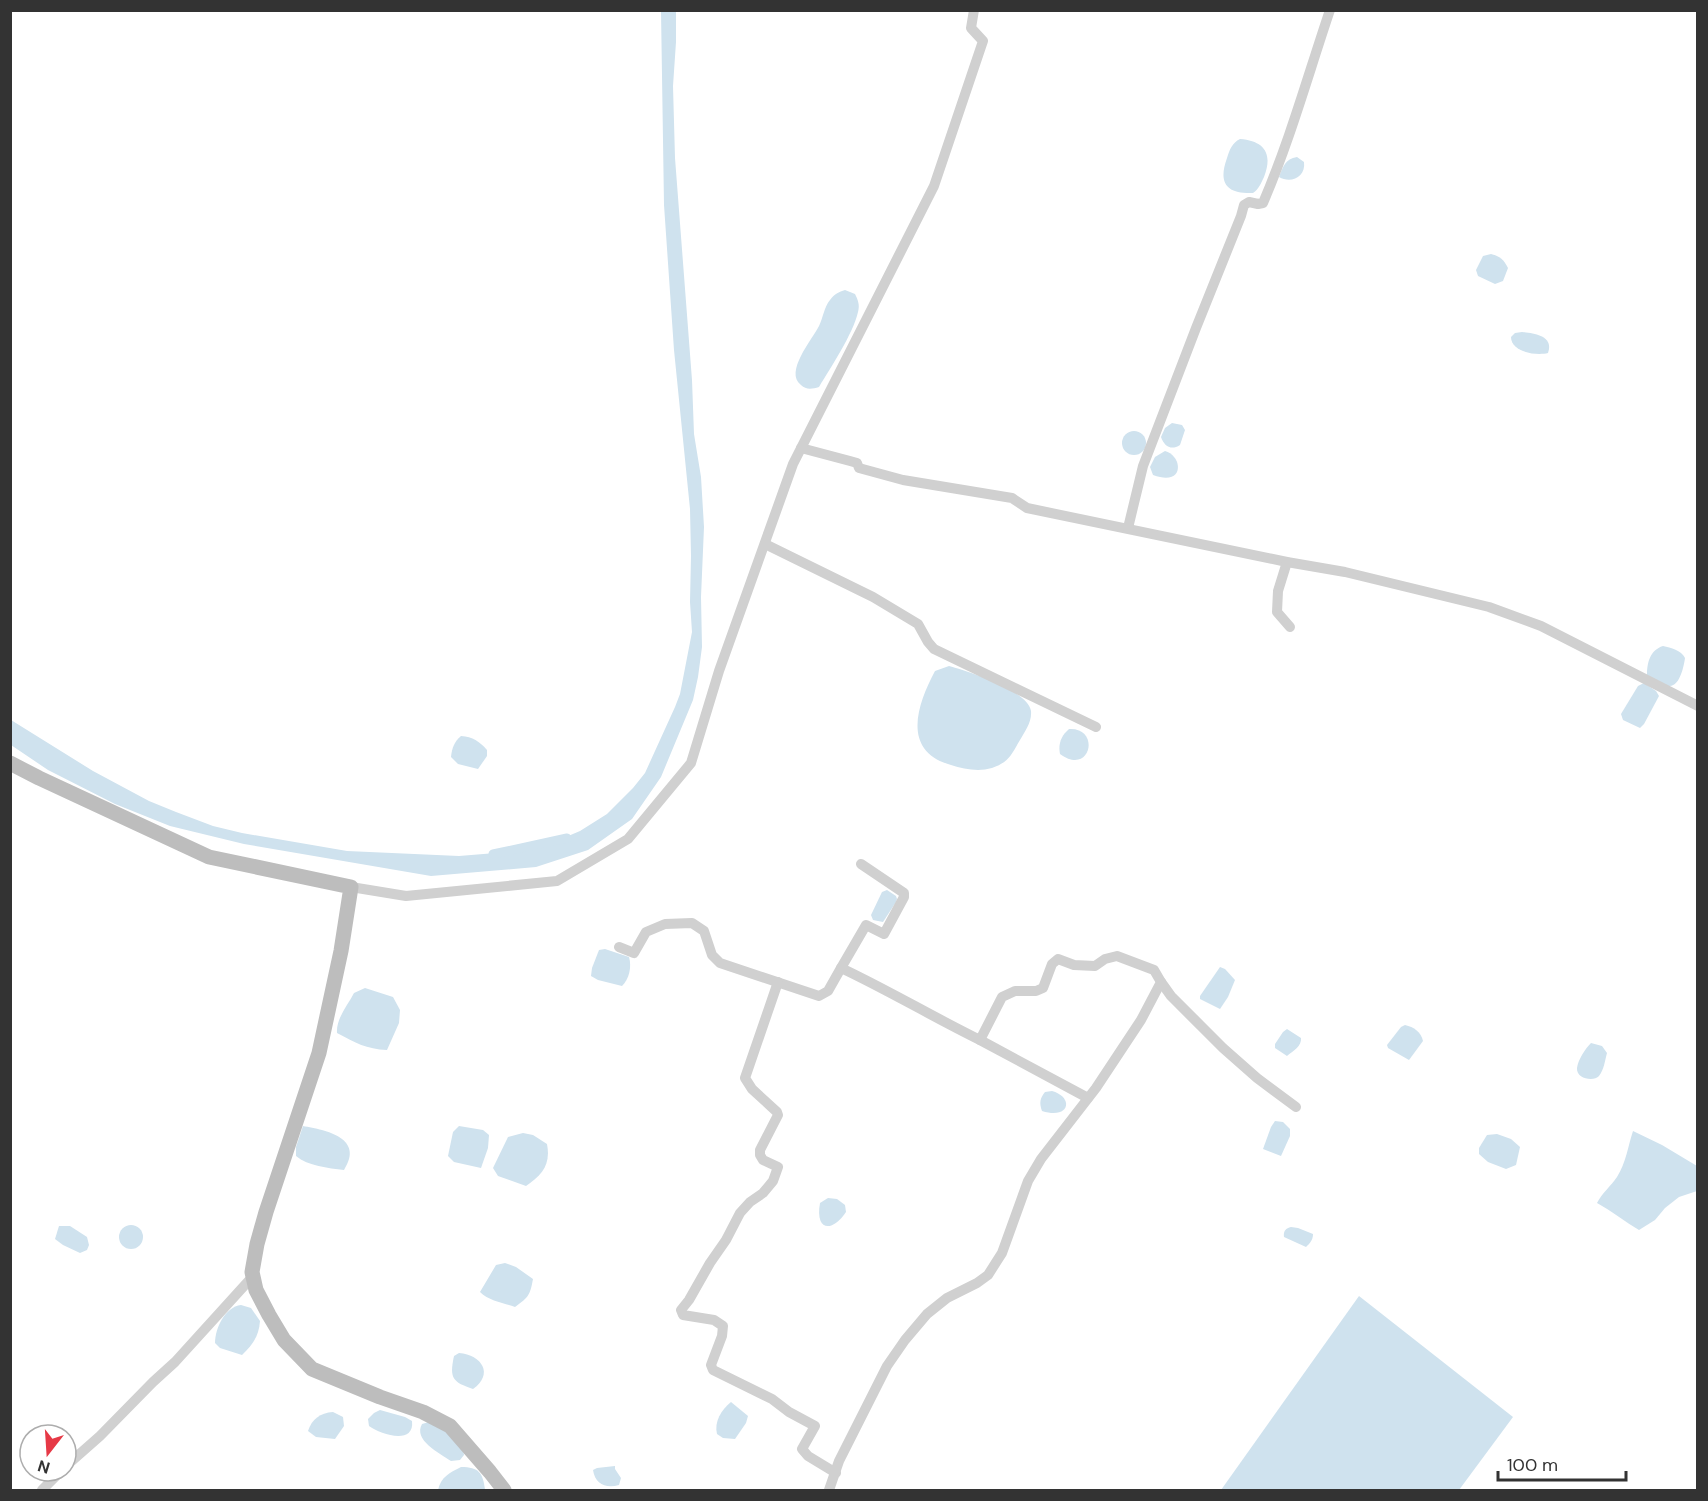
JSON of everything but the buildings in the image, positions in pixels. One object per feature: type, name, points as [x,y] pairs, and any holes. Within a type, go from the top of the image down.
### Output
[{"type":"main road","points":[[10,763],[209,857],[351,887],[341,951],[319,1053],[257,1244],[252,1272],[256,1290],[284,1340],[312,1369],[423,1412],[450,1426],[504,1491]]},
{"type":"street","points":[[351,887],[406,896],[557,881],[628,839],[691,763],[719,671],[793,464],[934,186],[983,41],[970,28],[974,10]]},
{"type":"street","points":[[1128,528],[1143,466],[1244,205],[1249,202],[1263,203],[1269,191],[1329,11]]},
{"type":"street","points":[[801,448],[850,461],[860,468],[903,480],[1012,498],[1027,508],[1345,572],[1489,607],[1541,626],[1698,706]]},
{"type":"street","points":[[765,544],[873,597],[918,624],[934,649],[1096,727]]},
{"type":"street","points":[[1287,562],[1278,591],[1277,612],[1290,627]]},
{"type":"street","points":[[619,947],[634,953],[646,932],[665,924],[692,923],[704,931],[712,955],[720,963],[819,996],[828,991],[866,925],[884,934],[904,897],[904,893],[861,864]]},
{"type":"street","points":[[981,1040],[1002,997],[1015,991],[1036,992],[1043,988],[1052,964],[1058,959],[1074,965],[1095,966],[1105,959],[1117,956],[1154,970],[1171,996],[1223,1048],[1257,1078],[1296,1107]]},
{"type":"street","points":[[841,968],[881,987],[1088,1098]]},
{"type":"street","points":[[778,982],[745,1078],[752,1089],[777,1112],[778,1115],[760,1150],[760,1155],[763,1160],[778,1167],[773,1182],[740,1213],[726,1240],[681,1310],[683,1315],[714,1320],[723,1326],[722,1336],[711,1365],[713,1370],[772,1399],[789,1412],[815,1426],[802,1449],[836,1473]]},
{"type":"street","points":[[829,1491],[839,1461],[887,1366],[927,1314],[947,1298],[988,1275],[1002,1252],[1028,1181],[1041,1159],[1088,1098],[1141,1020],[1161,982]]},
{"type":"street","points":[[78,1455],[175,1362],[253,1276]]},
{"type":"water","points":[[661,11],[676,11],[673,86],[675,158],[694,434],[701,477],[704,527],[701,597],[702,647],[693,700],[661,777],[632,819],[588,850],[536,867],[431,876],[244,844],[170,826],[115,804],[48,770],[11,745],[11,720],[93,771],[149,801],[176,812],[213,826],[242,833],[347,851],[459,856],[508,852],[547,845],[580,831],[607,814],[633,788],[645,773],[680,694],[692,632],[690,509],[674,350],[664,205]]},
{"type":"water","points":[[1240,139],[1256,143],[1265,150],[1267,155],[1267,169],[1253,193],[1231,189],[1224,180],[1224,167],[1229,152],[1233,144]]},
{"type":"water","points":[[1297,157],[1304,162],[1303,172],[1293,179],[1279,177],[1287,162]]},
{"type":"water","points":[[1491,254],[1501,259],[1508,268],[1503,281],[1495,284],[1478,276],[1476,270],[1483,256]]},
{"type":"water","points":[[845,290],[855,294],[858,300],[859,309],[855,321],[819,387],[805,388],[797,379],[797,364],[819,326],[828,303],[835,295]]},
{"type":"water","points":[[1522,332],[1546,339],[1549,347],[1548,353],[1525,352],[1515,346],[1511,337],[1515,333]]},
{"type":"water","points":[[1172,423],[1182,425],[1185,430],[1180,445],[1174,448],[1166,445],[1161,437],[1165,428]]},
{"type":"water","points":[[1134,431],[1143,434],[1146,443],[1143,452],[1134,455],[1125,452],[1122,443],[1125,434]]},
{"type":"water","points":[[1165,451],[1175,459],[1178,469],[1171,477],[1163,478],[1153,475],[1150,467],[1155,457]]},
{"type":"water","points":[[1663,646],[1678,651],[1685,658],[1681,675],[1676,683],[1669,686],[1647,675],[1650,658]]},
{"type":"water","points":[[949,666],[996,682],[1019,696],[1027,703],[1031,711],[1028,726],[1014,750],[998,766],[976,770],[951,765],[935,758],[925,749],[919,738],[919,712],[928,684],[935,671]]},
{"type":"water","points":[[1644,683],[1656,691],[1659,696],[1640,728],[1623,720],[1621,714],[1638,686]]},
{"type":"water","points":[[1069,729],[1079,730],[1088,742],[1085,756],[1079,760],[1060,754],[1061,740]]},
{"type":"water","points":[[461,736],[475,740],[487,750],[487,756],[478,769],[458,764],[451,757],[454,745]]},
{"type":"water","points":[[887,890],[896,896],[896,902],[883,922],[873,920],[871,915],[882,892]]},
{"type":"water","points":[[605,949],[629,957],[629,973],[622,986],[591,976],[599,950]]},
{"type":"water","points":[[1220,967],[1235,980],[1220,1009],[1200,999],[1200,996]]},
{"type":"water","points":[[365,988],[393,997],[400,1010],[399,1023],[387,1050],[367,1047],[337,1033],[340,1017],[354,993]]},
{"type":"water","points":[[1405,1025],[1417,1030],[1423,1041],[1409,1060],[1388,1048],[1387,1045]]},
{"type":"water","points":[[1287,1029],[1301,1038],[1301,1041],[1299,1046],[1287,1056],[1275,1048],[1275,1044]]},
{"type":"water","points":[[1591,1043],[1602,1046],[1607,1053],[1601,1074],[1597,1078],[1590,1079],[1579,1075],[1577,1068],[1582,1055]]},
{"type":"water","points":[[1052,1091],[1059,1094],[1066,1102],[1066,1107],[1058,1113],[1042,1111],[1041,1108],[1040,1101],[1043,1094]]},
{"type":"water","points":[[1275,1121],[1283,1122],[1290,1129],[1290,1136],[1281,1156],[1263,1149]]},
{"type":"water","points":[[303,1126],[332,1133],[346,1143],[350,1150],[344,1170],[312,1164],[296,1156],[296,1147]]},
{"type":"water","points":[[459,1126],[483,1130],[489,1135],[488,1148],[481,1168],[454,1162],[448,1156],[453,1132]]},
{"type":"water","points":[[1633,1131],[1697,1166],[1697,1191],[1679,1197],[1655,1220],[1639,1230],[1597,1203],[1620,1172]]},
{"type":"water","points":[[523,1133],[533,1135],[547,1144],[548,1151],[544,1169],[526,1186],[498,1176],[493,1168],[508,1137]]},
{"type":"water","points":[[1497,1134],[1511,1139],[1520,1147],[1516,1165],[1506,1169],[1488,1162],[1479,1154],[1479,1148],[1487,1135]]},
{"type":"water","points":[[828,1198],[837,1199],[845,1205],[846,1212],[841,1219],[826,1226],[822,1224],[819,1212],[820,1203]]},
{"type":"water","points":[[131,1225],[140,1228],[143,1237],[140,1246],[131,1249],[122,1246],[119,1237],[122,1228]]},
{"type":"water","points":[[59,1226],[70,1226],[87,1237],[89,1245],[87,1250],[80,1253],[55,1239]]},
{"type":"water","points":[[1291,1227],[1313,1234],[1312,1240],[1306,1247],[1284,1237],[1285,1230]]},
{"type":"water","points":[[505,1263],[516,1267],[533,1279],[528,1295],[515,1307],[492,1300],[480,1292],[496,1265]]},
{"type":"water","points":[[1359,1296],[1513,1417],[1459,1490],[1221,1490]]},
{"type":"water","points":[[241,1305],[251,1308],[260,1321],[255,1339],[242,1355],[220,1348],[215,1343],[222,1319],[230,1310]]},
{"type":"water","points":[[459,1353],[474,1357],[482,1366],[483,1377],[473,1389],[457,1382],[454,1378],[452,1370],[454,1356]]},
{"type":"water","points":[[731,1402],[748,1416],[735,1439],[723,1438],[717,1434],[716,1430],[719,1416]]},
{"type":"water","points":[[380,1410],[405,1417],[412,1421],[412,1428],[403,1436],[389,1435],[374,1429],[369,1426],[368,1419]]},
{"type":"water","points":[[333,1412],[343,1417],[344,1426],[335,1439],[316,1437],[308,1431],[317,1417]]},
{"type":"water","points":[[429,1422],[439,1424],[463,1448],[464,1455],[460,1460],[451,1461],[424,1441],[420,1430],[422,1424]]},
{"type":"water","points":[[615,1466],[621,1478],[619,1485],[606,1486],[596,1479],[593,1470]]},
{"type":"water","points":[[461,1467],[472,1468],[479,1472],[485,1490],[438,1490],[446,1476]]},
{"type":"waterway","points":[[493,854],[567,838]]}]
